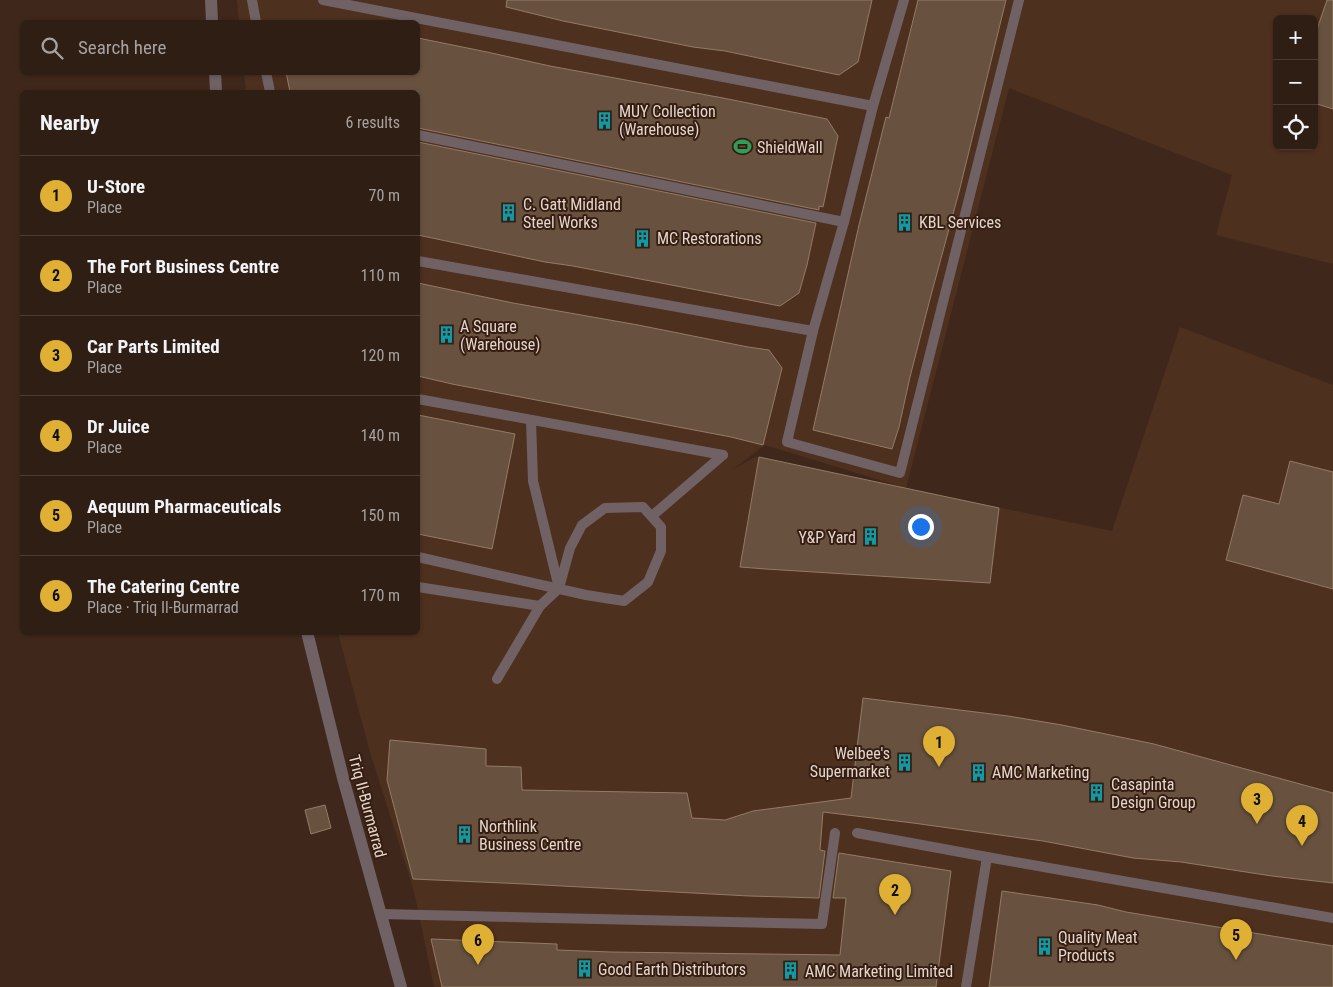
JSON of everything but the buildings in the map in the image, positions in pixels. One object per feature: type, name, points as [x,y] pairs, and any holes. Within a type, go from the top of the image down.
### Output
[{"type":"street","points":[[211,0],[212,20]]},
{"type":"street","points":[[214,75],[216,90]]},
{"type":"street","name":"Triq Il-Burmarrad","points":[[308,635],[342,771],[401,987]]},
{"type":"lane","points":[[252,0],[256,20]]},
{"type":"lane","points":[[323,0],[872,106]]},
{"type":"lane","points":[[904,0],[872,106],[844,222],[813,331],[787,442],[900,473],[1020,0]]},
{"type":"lane","points":[[267,75],[270,90]]},
{"type":"lane","points":[[420,136],[844,222]]},
{"type":"lane","points":[[420,261],[813,331]]},
{"type":"lane","points":[[420,399],[723,455],[652,516]]},
{"type":"lane","points":[[531,420],[533,481],[559,588]]},
{"type":"lane","points":[[420,557],[559,588],[624,601],[648,582],[661,552],[661,527],[643,507],[606,508],[582,525],[570,548],[559,588],[540,606],[497,679]]},
{"type":"lane","points":[[420,587],[540,606]]},
{"type":"lane","points":[[381,914],[822,924],[835,833]]},
{"type":"lane","points":[[857,833],[1333,918]]},
{"type":"lane","points":[[966,987],[987,857]]},
{"type":"shaded area","points":[[237,0],[1333,0],[1333,264],[1216,235],[1232,175],[1009,88],[906,488],[765,445],[732,470],[755,457],[1112,531],[1180,327],[1333,385],[1333,987],[434,987],[414,891],[370,752],[339,635],[420,635],[420,90],[246,90],[244,75],[420,75],[420,20],[239,20]]},
{"type":"place","name":"MUY Collection (Warehouse)","points":[[605,120]]},
{"type":"place","name":"ShieldWall","points":[[743,147]]},
{"type":"place","name":"C. Gatt Midland Steel Works","points":[[509,213]]},
{"type":"place","name":"KBL Services","points":[[905,222]]},
{"type":"place","name":"MC Restorations","points":[[643,238]]},
{"type":"place","name":"A Square (Warehouse)","points":[[446,335]]},
{"type":"place","name":"Y&P Yard","points":[[870,537]]},
{"type":"place","name":"Welbee's Supermarket","points":[[904,762]]},
{"type":"place","name":"U-Store","points":[[939,767]]},
{"type":"place","name":"AMC Marketing","points":[[978,772]]},
{"type":"place","name":"Casapinta Design Group","points":[[1097,793]]},
{"type":"place","name":"Car Parts Limited","points":[[1257,824]]},
{"type":"place","name":"Northlink Business Centre","points":[[465,835]]},
{"type":"place","name":"Dr Juice","points":[[1302,846]]},
{"type":"place","name":"The Fort Business Centre","points":[[895,915]]},
{"type":"place","name":"Quality Meat Products","points":[[1044,946]]},
{"type":"place","name":"Aequum Pharmaceuticals","points":[[1236,960]]},
{"type":"place","name":"The Catering Centre","points":[[478,965]]},
{"type":"place","name":"Good Earth Distributors","points":[[584,969]]},
{"type":"place","name":"AMC Marketing Limited","points":[[791,971]]}]
